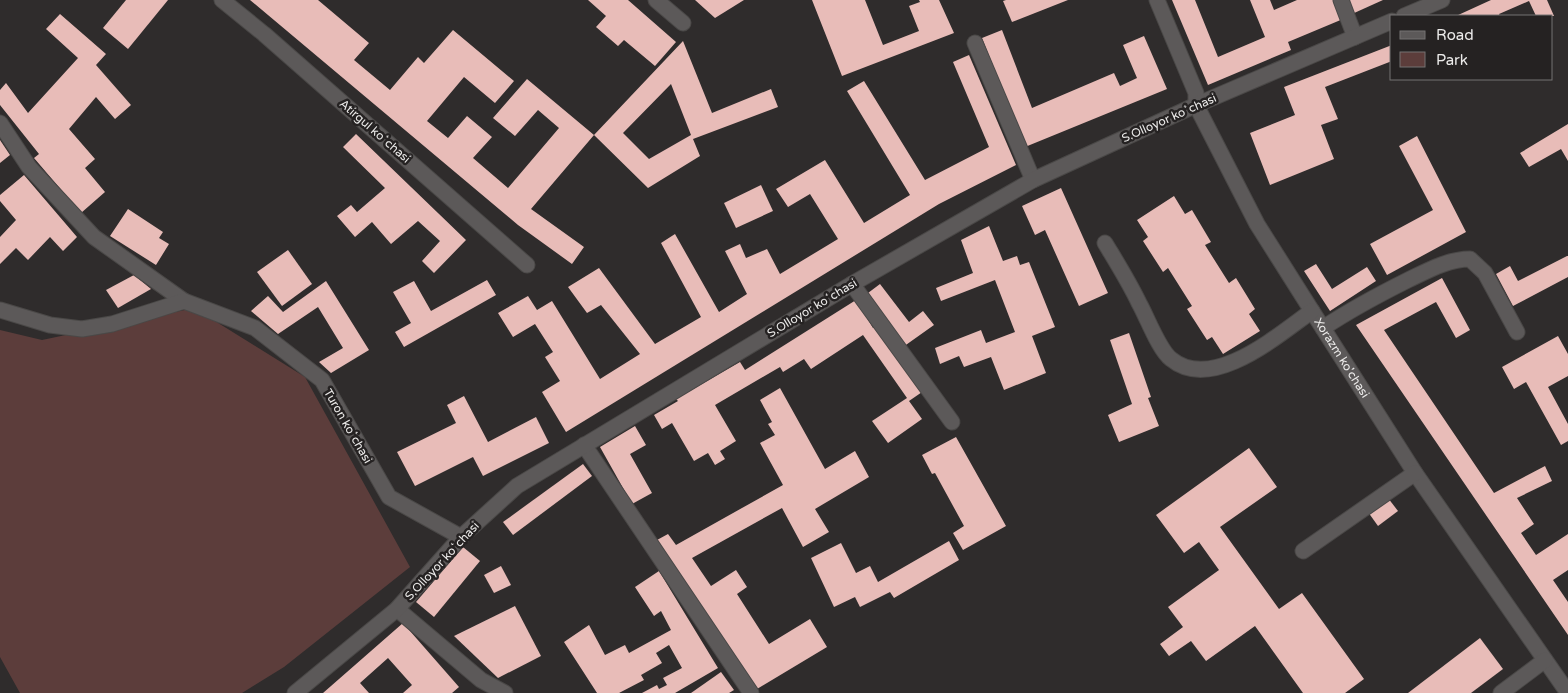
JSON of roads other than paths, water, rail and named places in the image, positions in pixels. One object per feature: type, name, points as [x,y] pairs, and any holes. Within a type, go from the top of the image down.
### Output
[{"type":"street","name":"Atirgul koʻchasi","points":[[222,0],[264,34],[527,265]]},
{"type":"street","points":[[656,0],[683,23]]},
{"type":"street","name":"Xorazm ko'chasi","points":[[1156,0],[1196,93],[1196,105],[1257,224],[1415,473],[1568,693]]},
{"type":"street","points":[[1341,0],[1355,37]]},
{"type":"street","points":[[1406,15],[1442,0]]},
{"type":"street","name":"S.Olloyor koʻchasi","points":[[295,693],[398,609],[460,537],[517,486],[852,284],[1033,180],[1196,105],[1390,22]]},
{"type":"street","points":[[975,43],[1033,180]]},
{"type":"street","name":"Turon koʻchasi","points":[[0,124],[29,167],[94,238],[184,301],[255,328],[322,380],[389,497],[460,537]]},
{"type":"street","points":[[1105,243],[1160,344],[1169,358],[1185,368],[1210,369],[1251,354],[1312,311]]},
{"type":"street","points":[[1322,328],[1364,302],[1419,275],[1445,263],[1470,259],[1486,273],[1517,332]]},
{"type":"street","points":[[852,284],[952,422]]},
{"type":"street","points":[[0,310],[50,325],[82,329],[112,324],[184,301]]},
{"type":"street","points":[[584,445],[751,693]]},
{"type":"street","points":[[1303,551],[1415,473]]},
{"type":"street","points":[[398,609],[481,680],[506,693]]},
{"type":"street","points":[[1500,693],[1545,660]]}]
